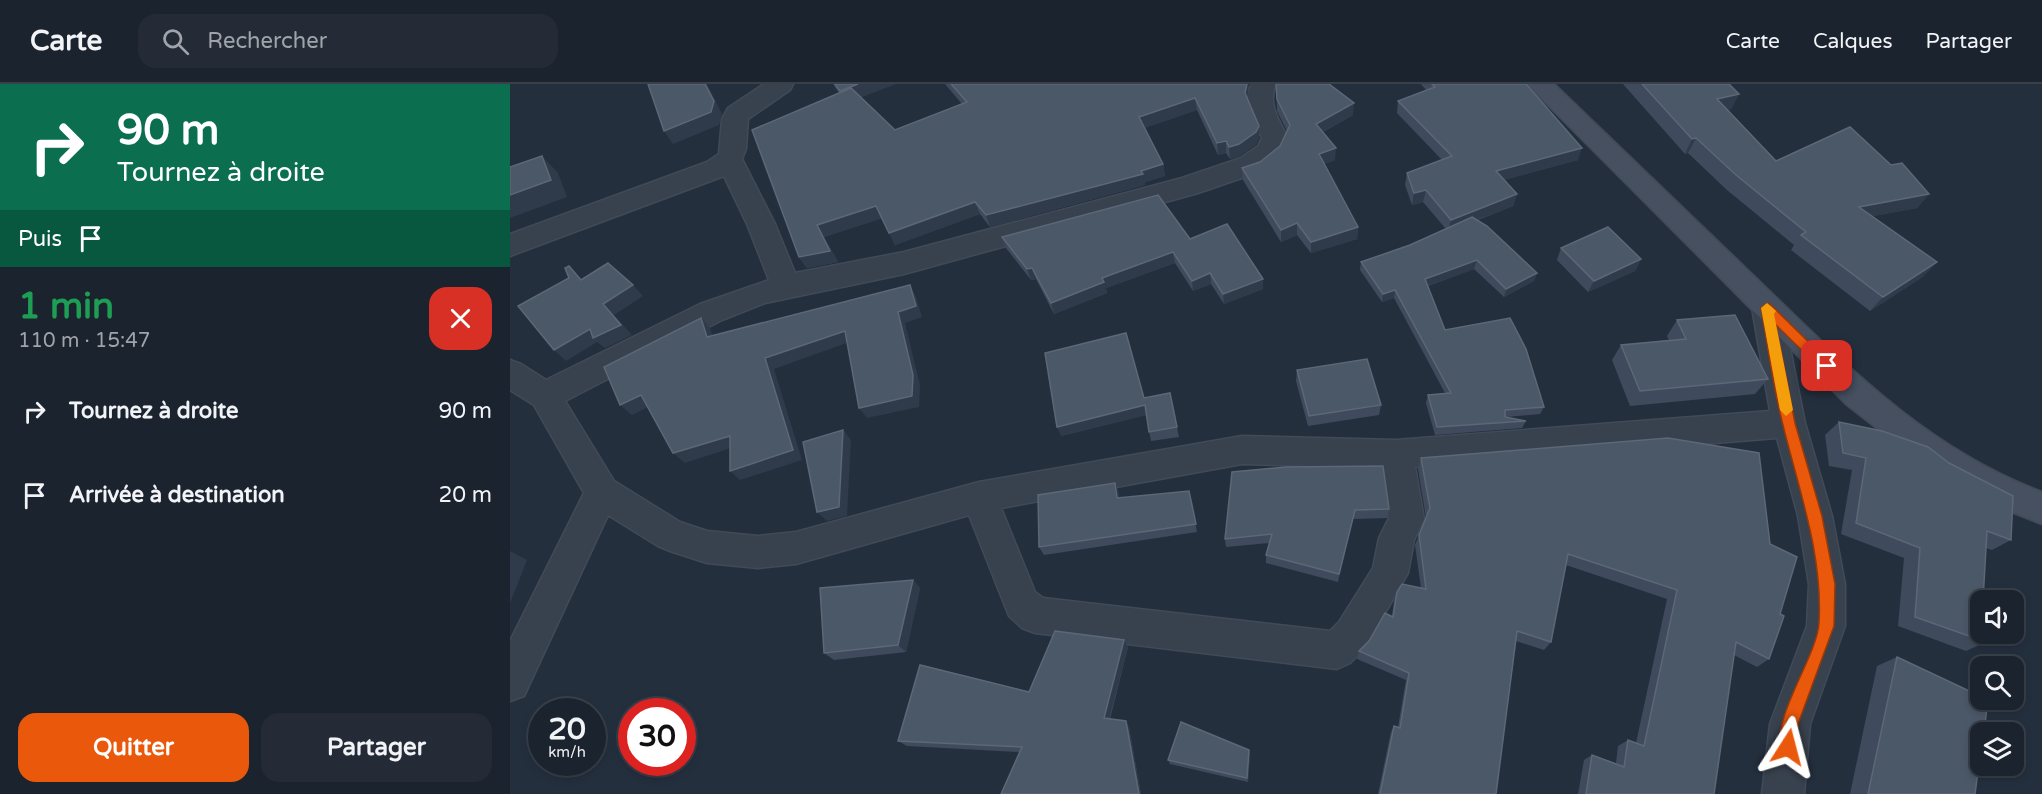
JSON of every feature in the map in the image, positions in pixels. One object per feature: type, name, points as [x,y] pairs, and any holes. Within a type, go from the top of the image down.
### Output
[{"type":"main road","points":[[1539,84],[1857,395],[1946,463],[2006,494],[2042,508]]},
{"type":"street","points":[[510,245],[716,169],[729,159],[737,114],[782,84]]},
{"type":"street","points":[[545,396],[711,312],[786,286],[904,263],[1188,186],[1251,165],[1269,151],[1275,138],[1260,106],[1261,88],[1264,84]]},
{"type":"street","points":[[729,159],[786,286]]},
{"type":"street","points":[[1767,308],[1789,423],[1815,516],[1827,584],[1826,626],[1790,724],[1783,794]]},
{"type":"street","points":[[510,373],[545,396],[602,492],[670,535],[707,547],[758,552],[796,548],[979,497],[1242,450],[1396,454],[1789,423]]},
{"type":"street","points":[[979,497],[1022,604],[1035,615],[1337,650],[1352,635],[1390,573],[1397,538],[1407,519],[1396,454]]},
{"type":"street","points":[[510,682],[602,492]]},
{"type":"building","points":[[648,84],[705,84],[714,101],[711,112],[664,131]]},
{"type":"building","points":[[835,84],[858,84],[840,91]]},
{"type":"building","points":[[951,84],[1247,84],[1245,93],[1259,126],[1256,132],[1239,144],[1229,147],[1226,141],[1217,143],[1195,98],[1139,117],[1163,164],[1141,171],[1143,174],[986,215],[975,202],[889,233],[876,206],[817,225],[830,251],[799,257],[752,130],[851,88],[895,130],[967,102]]},
{"type":"building","points":[[1276,84],[1329,84],[1354,103],[1316,124],[1336,148],[1319,154],[1358,227],[1311,242],[1297,223],[1281,230],[1242,168],[1260,162],[1280,146],[1290,125],[1277,99]]},
{"type":"building","points":[[1432,84],[1526,84],[1582,148],[1496,171],[1517,194],[1451,220],[1426,190],[1414,193],[1407,173],[1452,156],[1398,101],[1435,87]]},
{"type":"building","points":[[1642,84],[1729,84],[1739,94],[1717,99],[1776,161],[1850,127],[1891,165],[1902,163],[1929,194],[1859,207],[1937,262],[1883,297],[1801,235],[1806,232],[1736,175],[1696,138],[1692,139]]},
{"type":"building","points":[[542,156],[551,180],[510,195],[510,167]]},
{"type":"building","points":[[1158,195],[1190,239],[1227,224],[1263,279],[1223,294],[1210,273],[1192,281],[1173,252],[1102,278],[1104,282],[1051,303],[1032,268],[1027,269],[1002,237]]},
{"type":"building","points":[[1472,217],[1487,226],[1537,273],[1506,289],[1477,260],[1425,279],[1445,330],[1510,318],[1526,349],[1544,407],[1505,410],[1505,417],[1526,421],[1437,427],[1428,395],[1451,393],[1395,290],[1383,294],[1361,262],[1410,245]]},
{"type":"building","points":[[1608,227],[1641,259],[1594,281],[1561,248]]},
{"type":"building","points":[[608,263],[633,285],[603,304],[621,325],[593,338],[590,329],[554,350],[518,306],[569,278],[565,268],[569,266],[581,280]]},
{"type":"building","points":[[910,285],[916,306],[898,312],[913,375],[912,396],[859,408],[845,331],[765,358],[793,450],[730,471],[730,436],[673,453],[641,395],[620,405],[604,367],[701,318],[707,337]]},
{"type":"building","points":[[1735,315],[1768,379],[1640,391],[1621,345],[1686,339],[1677,320]]},
{"type":"building","points":[[1126,333],[1144,398],[1170,393],[1177,427],[1149,432],[1145,405],[1057,427],[1045,353]]},
{"type":"building","points":[[1367,359],[1381,405],[1309,416],[1297,370]]},
{"type":"building","points":[[1839,422],[1882,431],[1928,447],[1949,463],[2013,496],[2011,540],[1987,531],[1984,590],[1970,590],[1970,636],[1915,617],[1920,548],[1856,523],[1866,458],[1843,453]]},
{"type":"building","points":[[843,430],[839,507],[817,512],[803,442]]},
{"type":"building","points":[[1668,438],[1759,453],[1770,544],[1797,557],[1780,614],[1784,616],[1769,659],[1736,642],[1714,794],[1586,794],[1592,755],[1624,767],[1628,740],[1644,746],[1677,590],[1568,554],[1551,642],[1517,631],[1496,794],[1380,794],[1394,726],[1400,728],[1409,673],[1359,651],[1369,641],[1385,613],[1393,617],[1397,592],[1402,584],[1426,589],[1419,535],[1430,508],[1421,458]]},
{"type":"building","points":[[1383,466],[1389,509],[1355,510],[1339,574],[1266,555],[1272,534],[1225,539],[1232,472],[1286,467]]},
{"type":"building","points":[[1115,483],[1117,498],[1189,491],[1196,524],[1039,547],[1038,495]]},
{"type":"building","points":[[913,580],[898,645],[824,653],[820,588]]},
{"type":"building","points":[[1055,631],[1124,640],[1104,718],[1126,721],[1139,794],[1001,794],[1022,747],[898,741],[920,665],[1029,692]]},
{"type":"building","points":[[1897,657],[1970,691],[1970,710],[1987,710],[1985,722],[1970,722],[1970,776],[1977,776],[1975,794],[1868,794]]},
{"type":"building","points":[[1181,722],[1249,750],[1247,778],[1168,760]]},
{"type":"slow traffic","points":[[1769,311],[1767,308],[1786,410]]},
{"type":"route","points":[[1788,747],[1790,724],[1826,626],[1827,584],[1815,516],[1789,423],[1767,308],[1827,366]]}]
